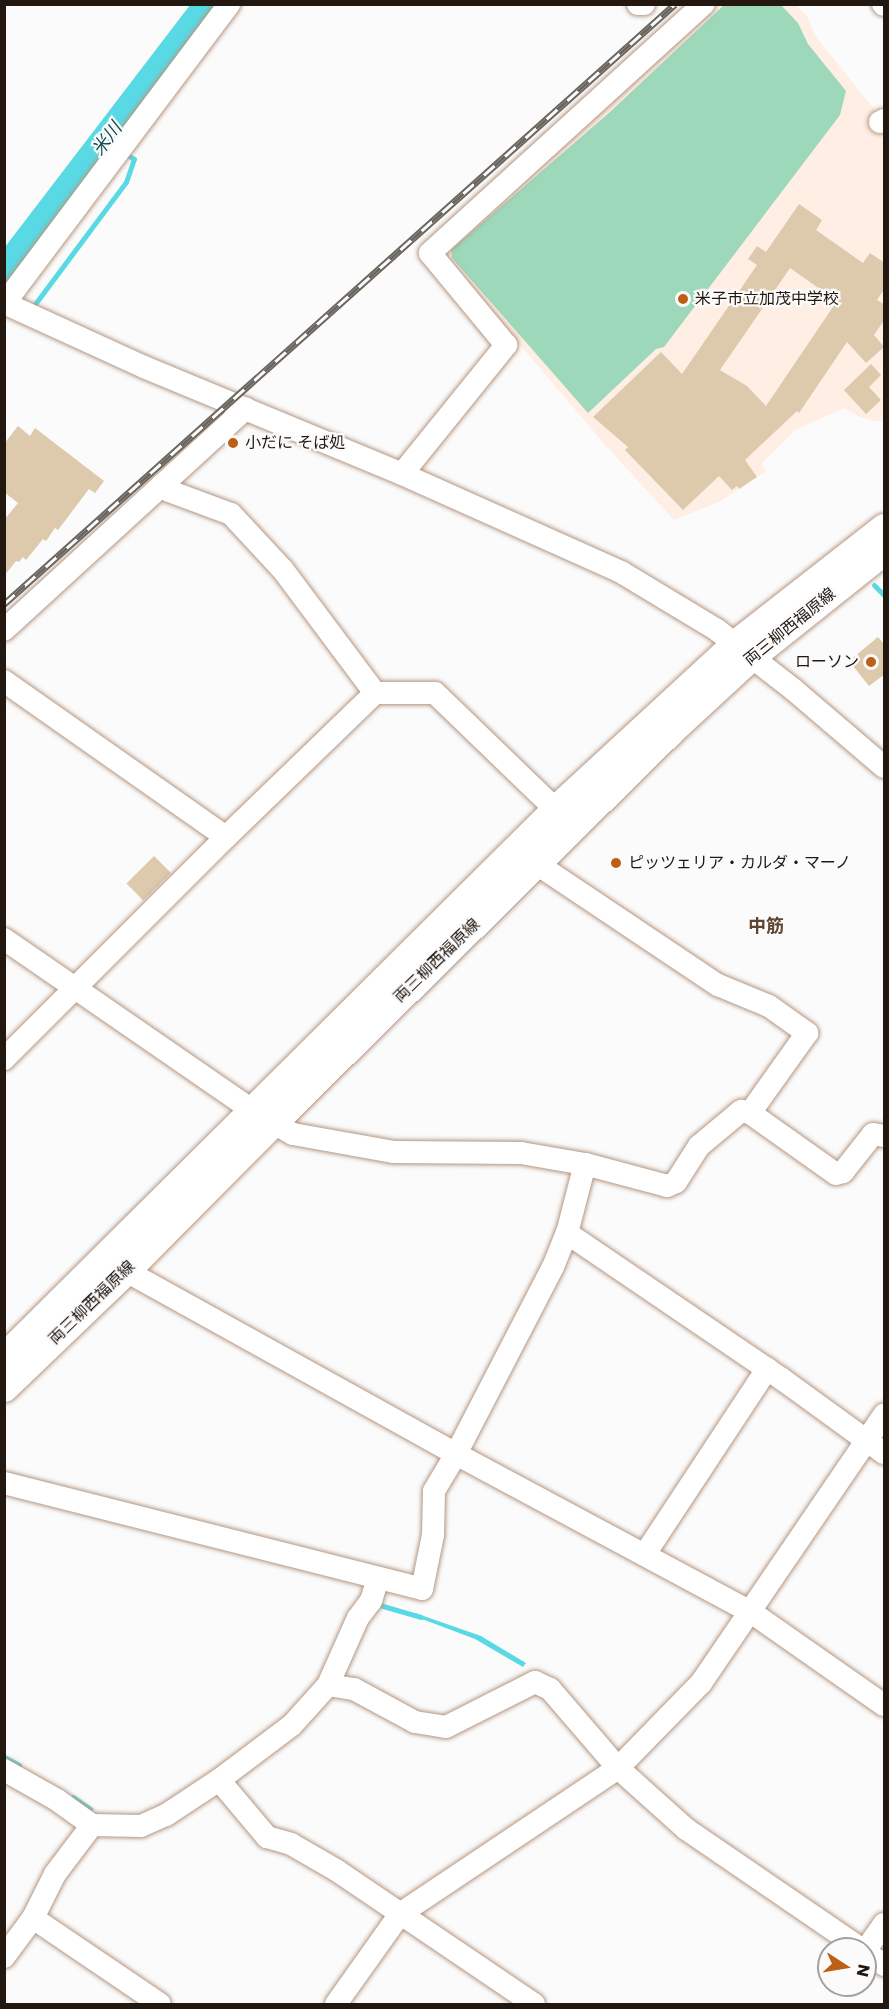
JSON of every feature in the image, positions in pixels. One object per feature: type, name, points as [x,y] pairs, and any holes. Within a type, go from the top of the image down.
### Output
[{"type":"main road","name":"両三柳西福原線","points":[[4,1388],[126,1271],[263,1117],[555,809],[885,527]]},
{"type":"main road","name":"両三柳西福原線","points":[[4,1356],[537,864],[671,730],[742,651],[885,551]]},
{"type":"street","points":[[229,4],[5,303],[144,367],[402,474],[621,572],[702,620],[794,690],[885,767]]},
{"type":"street","points":[[638,4],[644,4]]},
{"type":"street","points":[[402,474],[506,345],[430,253],[704,4]]},
{"type":"street","points":[[4,630],[246,408]]},
{"type":"street","points":[[162,485],[168,491],[231,514],[283,570],[375,693]]},
{"type":"street","points":[[4,681],[226,837]]},
{"type":"street","points":[[4,1059],[226,837],[375,693],[435,693],[555,809]]},
{"type":"street","points":[[537,864],[718,985],[769,1006],[807,1033],[750,1113]]},
{"type":"street","points":[[4,939],[263,1117],[292,1134],[394,1152],[521,1153],[585,1164],[667,1186],[676,1182],[699,1146],[741,1111],[750,1113],[836,1174],[843,1172],[873,1134],[885,1136]]},
{"type":"street","points":[[4,1483],[422,1589],[433,1535],[434,1491],[456,1454],[567,1233],[585,1164]]},
{"type":"street","points":[[567,1233],[768,1369],[876,1447]]},
{"type":"street","points":[[126,1271],[456,1454],[751,1612],[885,1704]]},
{"type":"street","points":[[645,1554],[768,1369]]},
{"type":"street","points":[[336,2004],[400,1914],[618,1768],[701,1683],[751,1612],[876,1447],[885,1415]]},
{"type":"street","points":[[4,1770],[57,1800],[92,1825],[141,1826],[166,1815],[219,1780],[292,1725],[334,1686],[358,1618],[371,1601],[378,1578]]},
{"type":"street","points":[[334,1686],[354,1689],[415,1722],[446,1727],[535,1682],[550,1689],[618,1768],[686,1829],[844,1937]]},
{"type":"street","points":[[219,1780],[267,1837],[291,1844],[534,2004]]},
{"type":"street","points":[[4,1957],[33,1918],[55,1874],[92,1825]]},
{"type":"street","points":[[33,1918],[160,2004]]},
{"type":"street","points":[[876,1937],[885,1924]]},
{"type":"shaded area","name":"米子市立加茂中学校","points":[[714,5],[796,5],[808,18],[816,37],[874,109],[884,127],[884,421],[874,421],[858,416],[844,408],[795,430],[761,464],[766,471],[719,502],[674,520],[607,447],[515,339],[448,258],[448,248]]},
{"type":"green space","points":[[724,5],[781,5],[798,23],[808,44],[846,91],[840,115],[664,347],[656,349],[588,413],[452,258],[451,250],[610,112]]},
{"type":"water","points":[[415,1613],[481,1636],[526,1663],[523,1667],[475,1639],[414,1616]]},
{"type":"building","points":[[799,204],[822,220],[816,230],[863,263],[870,253],[885,263],[885,288],[877,300],[885,305],[885,319],[874,335],[884,347],[866,363],[847,342],[799,413],[797,411],[745,460],[757,477],[739,489],[737,486],[732,490],[719,476],[683,510],[625,450],[628,447],[593,417],[661,352],[682,374],[757,265],[748,259],[757,246],[766,252]],"holes":[[[790,268],[837,301],[766,406],[747,386],[720,370]]]},
{"type":"building","points":[[871,364],[881,375],[869,387],[881,400],[866,414],[844,390]]},
{"type":"building","points":[[18,426],[30,436],[35,428],[104,481],[95,493],[89,489],[58,530],[55,528],[46,541],[43,539],[26,560],[23,557],[19,562],[16,561],[4,576],[4,520],[18,503],[4,492],[4,444]]},
{"type":"building","points":[[878,637],[885,645],[885,674],[869,686],[849,661]]},
{"type":"building","points":[[154,856],[171,873],[143,901],[126,884]]},
{"type":"waterway","name":"米川","points":[[4,273],[210,4]]},
{"type":"waterway","points":[[35,304],[126,182],[134,159],[129,156]]},
{"type":"waterway","points":[[874,585],[884,595]]},
{"type":"waterway","points":[[376,1604],[421,1617]]},
{"type":"waterway","points":[[4,1757],[19,1765]]},
{"type":"waterway","points":[[73,1797],[90,1809]]},
{"type":"railway","points":[[4,604],[675,4]]},
{"type":"place","name":"米子市立加茂中学校","points":[[683,299]]},
{"type":"place","name":"小だに そば処","points":[[233,443]]},
{"type":"place","name":"ローソン","points":[[871,662]]},
{"type":"place","name":"ピッツェリア・カルダ・マーノ","points":[[616,863]]},
{"type":"district","name":"中筋","points":[[766,926]]}]
